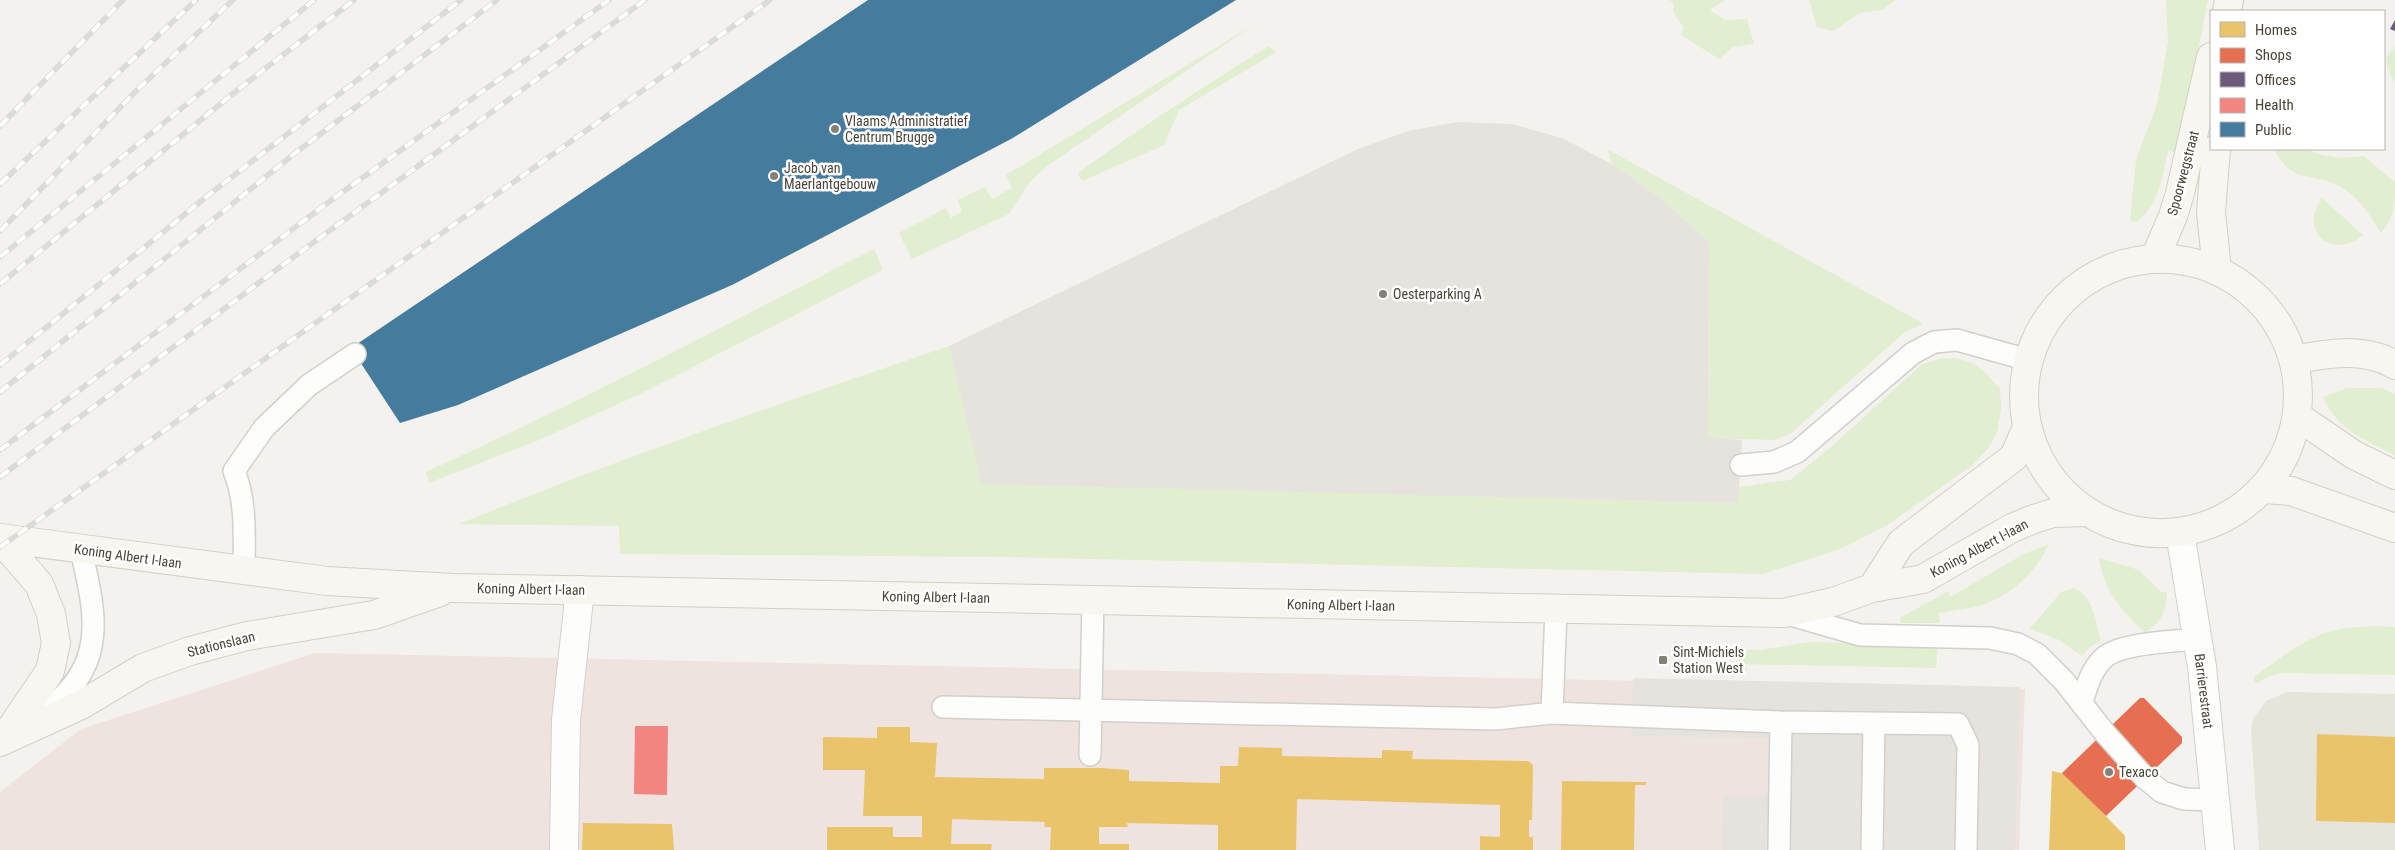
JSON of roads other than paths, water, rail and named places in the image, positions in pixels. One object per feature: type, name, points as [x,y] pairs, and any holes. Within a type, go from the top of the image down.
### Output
[{"type":"main road","name":"Spoorwegstraat","points":[[2210,81],[2207,152],[2217,270]]},
{"type":"main road","name":"Spoorwegstraat","points":[[2155,258],[2173,216],[2207,152]]},
{"type":"main road","points":[[2155,258],[2187,261],[2217,270],[2244,286],[2265,306],[2282,332],[2294,360],[2298,388],[2297,416],[2285,455],[2263,489],[2239,510],[2210,525],[2180,533],[2147,533],[2115,526],[2086,512],[2059,489],[2039,460],[2027,427],[2023,393],[2028,360],[2042,327],[2062,300],[2082,283],[2120,264],[2155,258]]},
{"type":"main road","points":[[2294,360],[2319,354],[2365,354],[2395,365]]},
{"type":"main road","points":[[2297,416],[2354,455],[2395,475]]},
{"type":"main road","points":[[1872,588],[1900,542],[2014,457],[2027,427]]},
{"type":"main road","points":[[2263,489],[2291,491],[2395,528]]},
{"type":"main road","name":"Koning Albert I-laan","points":[[0,539],[244,572],[327,581],[453,588],[1784,613],[1832,602],[1872,588],[1923,579],[2012,528],[2053,513],[2086,512]]},
{"type":"main road","points":[[0,539],[38,584],[51,614],[56,643],[50,671],[2,741]]},
{"type":"main road","name":"Stationslaan","points":[[2,741],[81,704],[143,668],[190,651],[247,636],[374,615],[453,588]]},
{"type":"street","name":"Barrierestraat","points":[[2180,533],[2210,728],[2220,850]]},
{"type":"street","points":[[564,850],[566,720],[580,590]]},
{"type":"lane","points":[[1741,465],[1774,462],[1797,452],[1913,353],[1934,342],[1957,340],[2028,360]]},
{"type":"lane","points":[[244,572],[244,519],[239,484],[234,471],[264,428],[309,385],[355,354]]},
{"type":"lane","points":[[2,741],[67,692],[86,668],[93,645],[94,626],[81,550]]},
{"type":"lane","points":[[1090,755],[1093,600]]},
{"type":"lane","points":[[1552,713],[1556,610]]},
{"type":"lane","points":[[1784,613],[1860,634],[1990,638],[2018,644],[2037,654],[2064,681],[2104,732],[2146,779],[2162,792],[2184,799],[2215,800]]},
{"type":"lane","points":[[2082,703],[2087,682],[2106,656],[2132,647],[2196,631]]},
{"type":"lane","points":[[943,707],[1496,719],[1552,713],[1781,722],[1958,724],[1968,744],[1966,850]]},
{"type":"lane","points":[[1779,850],[1781,722]]},
{"type":"lane","points":[[1872,850],[1874,724]]},
{"type":"railway","points":[[0,126],[123,0]]},
{"type":"railway","points":[[0,184],[196,0]]},
{"type":"railway","points":[[0,231],[139,88],[233,0]]},
{"type":"railway","points":[[0,257],[314,0]]},
{"type":"railway","points":[[0,284],[235,92],[354,0]]},
{"type":"railway","points":[[0,365],[211,193],[461,0]]},
{"type":"railway","points":[[0,392],[294,154],[497,0]]},
{"type":"railway","points":[[0,450],[326,204],[609,0]]},
{"type":"railway","points":[[0,477],[280,267],[645,0]]},
{"type":"railway","points":[[0,547],[770,0]]},
{"type":"place","name":"Vlaams Administratief Centrum Brugge","points":[[835,129]]},
{"type":"place","name":"Jacob van Maerlantgebouw","points":[[774,176]]},
{"type":"place","name":"Oesterparking A","points":[[1383,294]]},
{"type":"place","name":"Sint-Michiels Station West","points":[[1663,660]]},
{"type":"place","name":"Texaco","points":[[2109,772]]}]
